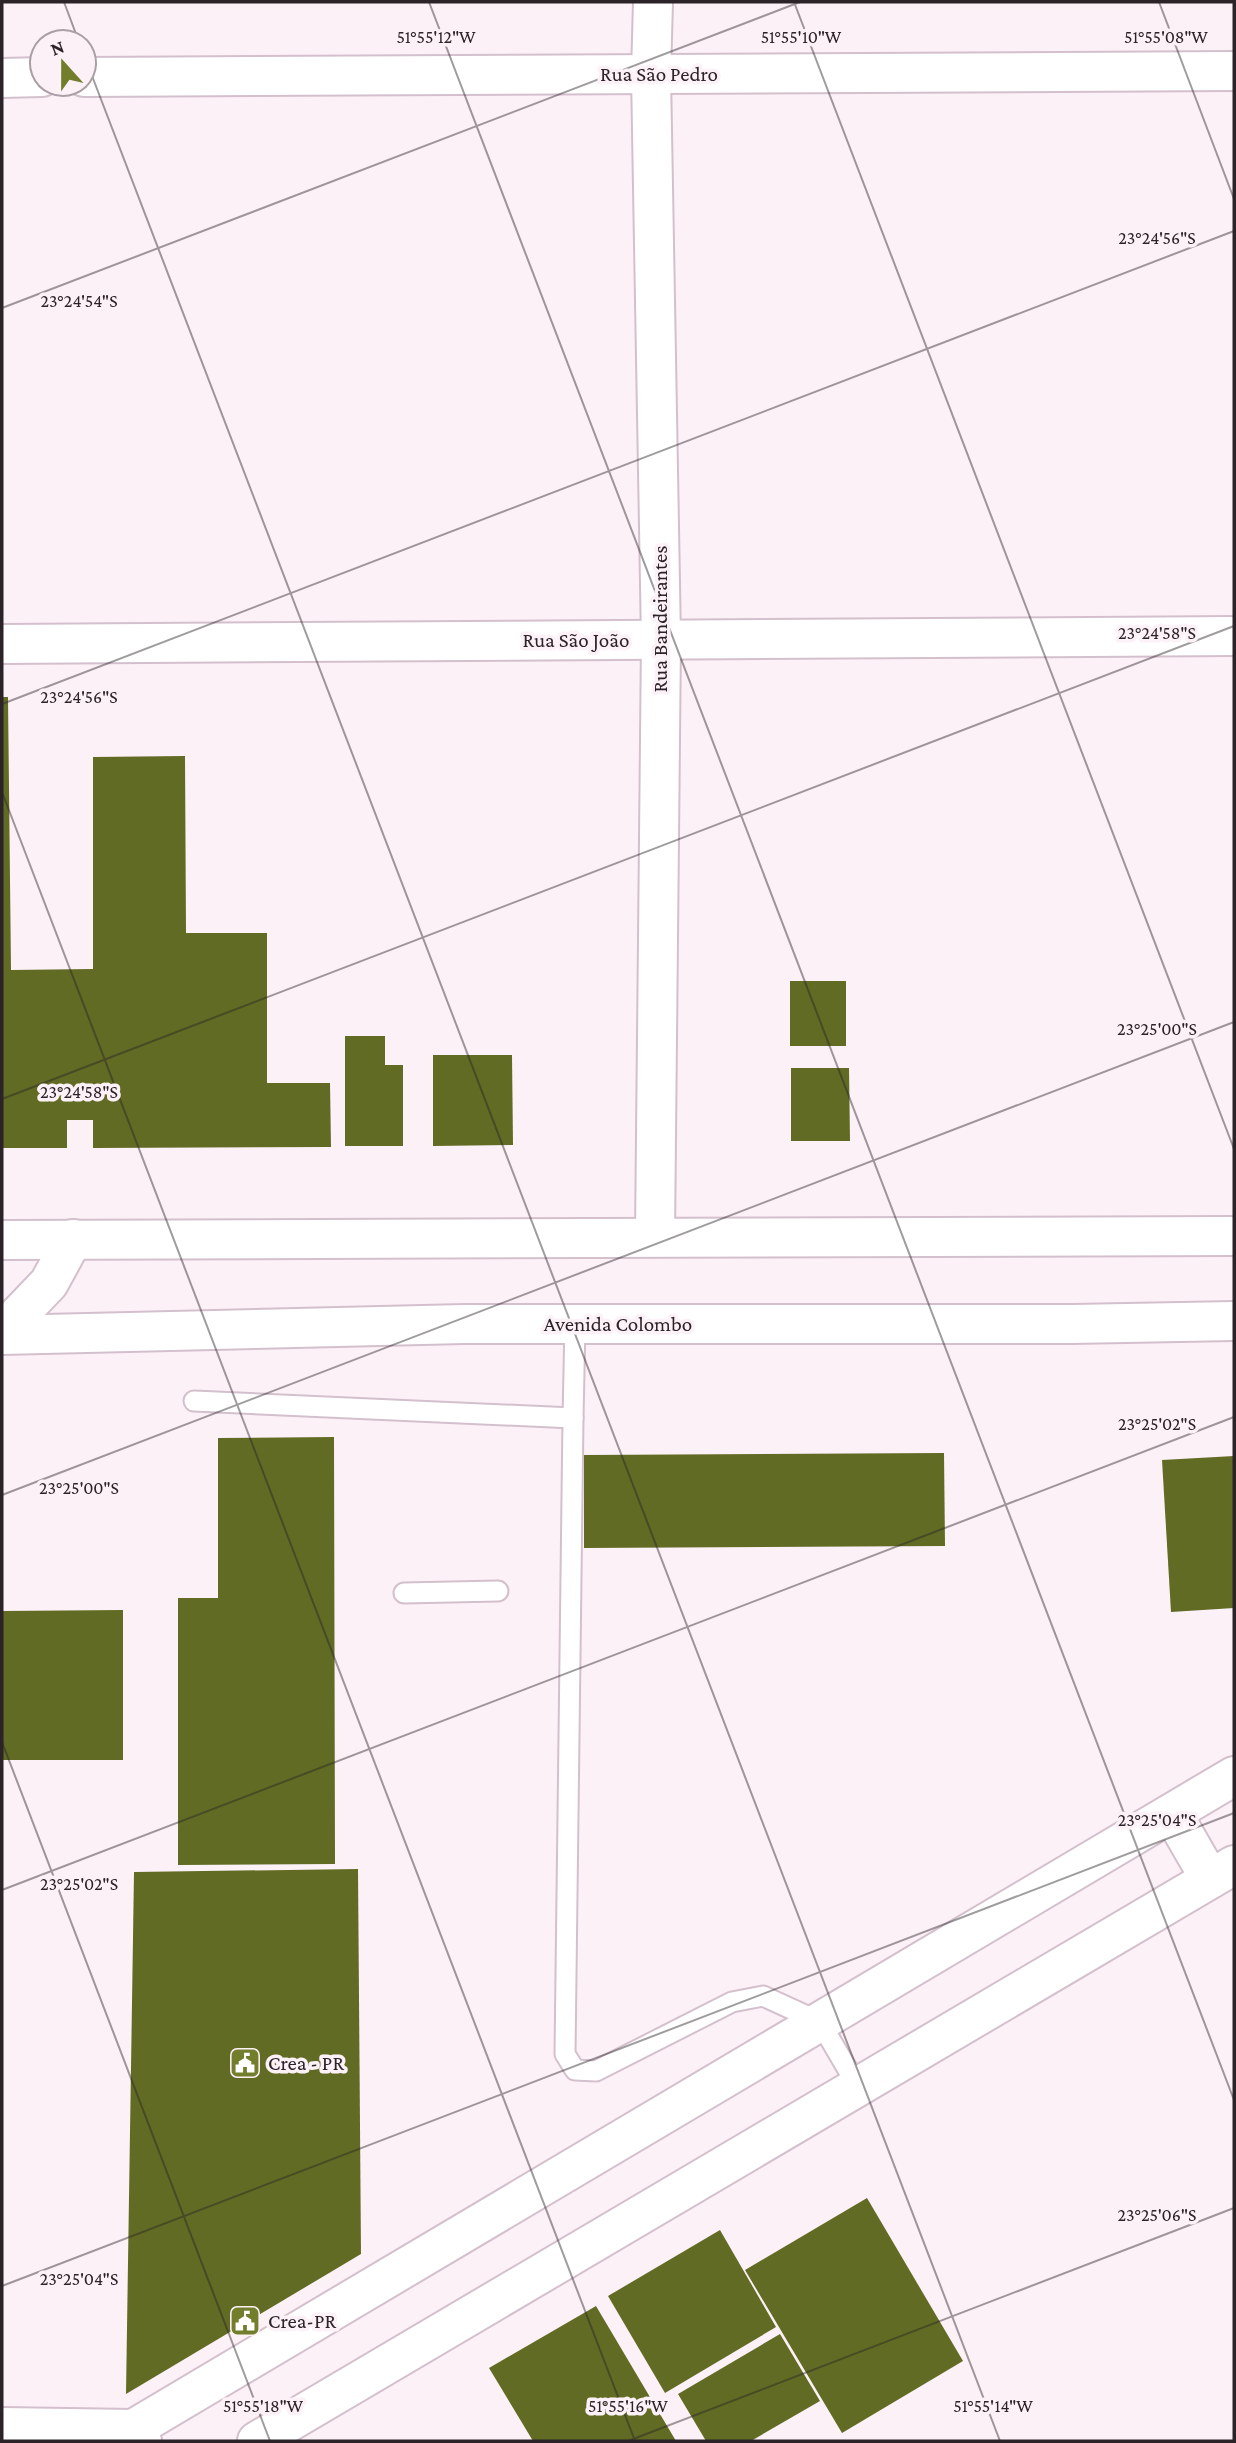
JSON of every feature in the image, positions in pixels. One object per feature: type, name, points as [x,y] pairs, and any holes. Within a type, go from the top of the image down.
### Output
[{"type":"main road","name":"Rua Bandeirantes","points":[[653,2],[651,74],[661,640],[656,1236]]},
{"type":"main road","name":"Rua São Pedro","points":[[98,77],[1234,71]]},
{"type":"main road","points":[[2,78],[28,77]]},
{"type":"main road","name":"Rua São João","points":[[2,643],[1234,636]]},
{"type":"main road","points":[[2,1240],[1234,1236]]},
{"type":"main road","points":[[2,1334],[49,1283],[73,1239]]},
{"type":"main road","name":"Avenida Colombo","points":[[2,1334],[224,1328],[575,1324],[1072,1324],[1234,1321]]},
{"type":"main road","points":[[2,2427],[129,2437],[1234,1776]]},
{"type":"main road","points":[[257,2441],[1222,1872],[1172,1813]]},
{"type":"lane","points":[[575,1324],[565,2054],[575,2070],[596,2071],[732,2002],[763,1996],[820,2022],[858,2087]]},
{"type":"lane","points":[[194,1401],[573,1418]]},
{"type":"lane","points":[[404,1593],[498,1591]]},
{"type":"building","points":[[2,697],[8,697],[11,970],[93,969],[93,757],[185,756],[186,933],[267,933],[267,1083],[330,1083],[331,1147],[93,1148],[93,1120],[67,1120],[67,1148],[2,1148]]},
{"type":"building","points":[[790,981],[846,981],[846,1046],[790,1046]]},
{"type":"building","points":[[345,1036],[385,1036],[385,1065],[403,1065],[403,1146],[345,1146]]},
{"type":"building","points":[[433,1055],[512,1055],[513,1145],[433,1146]]},
{"type":"building","points":[[791,1068],[849,1068],[850,1141],[791,1141]]},
{"type":"building","points":[[334,1437],[335,1864],[178,1865],[178,1598],[218,1598],[218,1438]]},
{"type":"building","points":[[944,1453],[945,1546],[584,1548],[584,1455]]},
{"type":"building","points":[[1234,1456],[1234,1608],[1171,1612],[1162,1460]]},
{"type":"building","points":[[123,1610],[123,1760],[2,1760],[2,1611]]},
{"type":"building","name":"Crea - PR","points":[[358,1869],[361,2254],[126,2394],[134,1872]]},
{"type":"building","points":[[867,2198],[963,2361],[842,2433],[745,2270]]},
{"type":"building","points":[[720,2230],[776,2327],[665,2393],[608,2296]]},
{"type":"building","points":[[596,2306],[676,2441],[533,2441],[489,2368]]},
{"type":"building","points":[[780,2334],[820,2401],[751,2441],[706,2441],[678,2394]]},
{"type":"place","name":"Crea - PR","points":[[245,2063]]},
{"type":"place","name":"Crea-PR","points":[[245,2321]]}]
